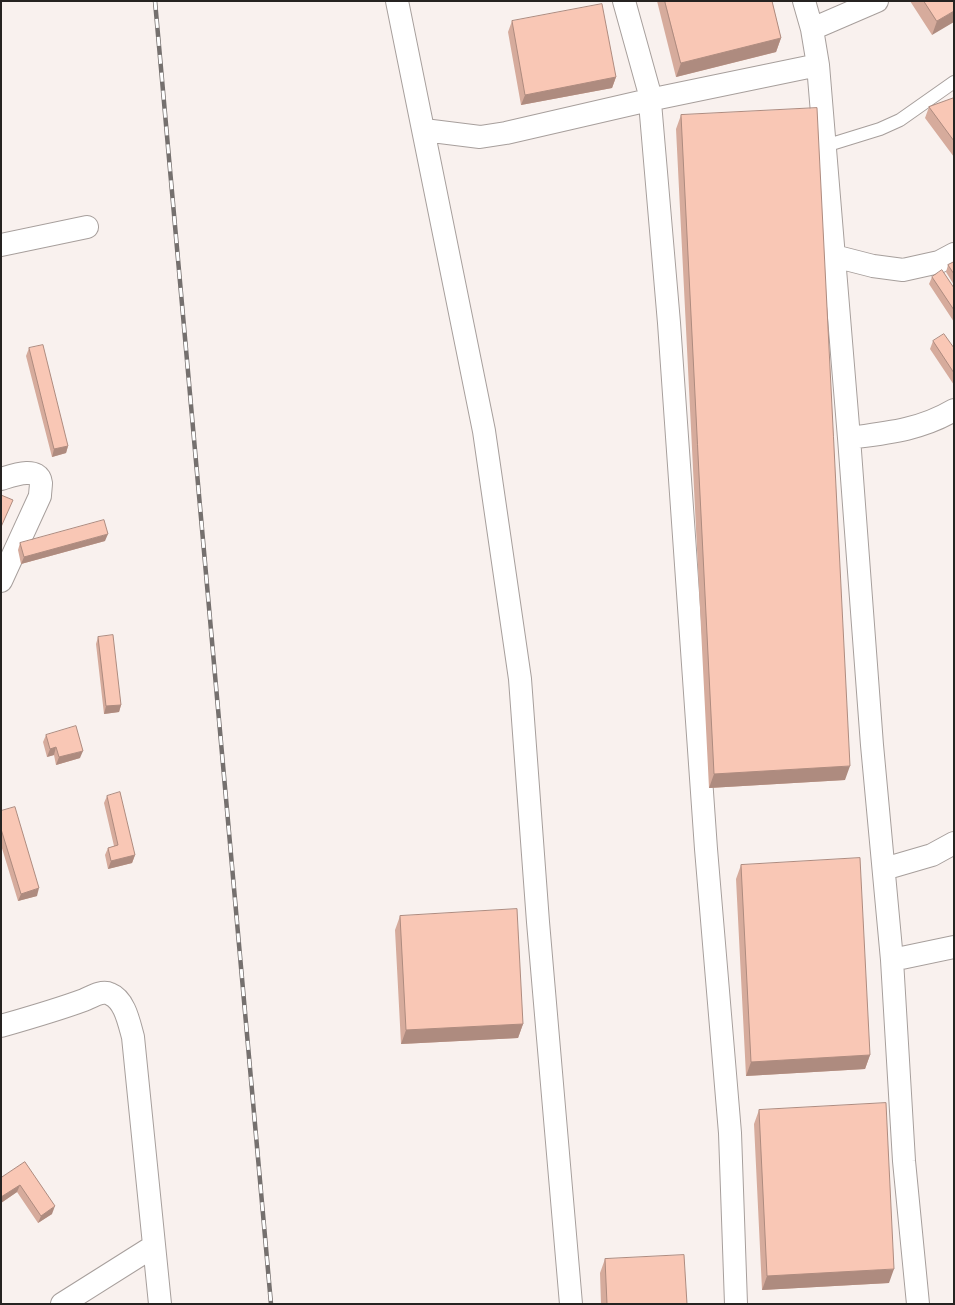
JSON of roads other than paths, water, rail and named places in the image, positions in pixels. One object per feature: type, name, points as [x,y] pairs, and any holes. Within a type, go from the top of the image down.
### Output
[{"type":"street","points":[[397,1],[484,431],[520,679],[538,922],[571,1304]]},
{"type":"street","points":[[624,1],[649,91],[669,323],[706,857],[730,1133],[736,1304]]},
{"type":"street","points":[[804,1],[812,29],[818,65],[849,438],[872,745],[892,960],[904,1161],[918,1304]]},
{"type":"street","points":[[812,29],[877,1]]},
{"type":"street","points":[[424,130],[480,137],[506,133],[649,100],[818,65]]},
{"type":"street","points":[[1,245],[87,227]]},
{"type":"street","points":[[834,256],[873,266],[903,270],[939,262],[954,254]]},
{"type":"street","points":[[849,438],[912,429],[940,418],[954,410]]},
{"type":"street","points":[[1,479],[23,473],[33,473],[37,475],[41,481],[40,496],[1,581]]},
{"type":"street","points":[[884,869],[932,854],[954,843]]},
{"type":"street","points":[[892,960],[954,947]]},
{"type":"street","points":[[1,1026],[62,1008],[104,992],[111,994],[124,1009],[133,1036],[160,1304]]},
{"type":"street","points":[[62,1304],[154,1246]]},
{"type":"lane","points":[[825,146],[880,129],[900,120],[954,82]]},
{"type":"railway","points":[[155,1],[271,1304]]}]
